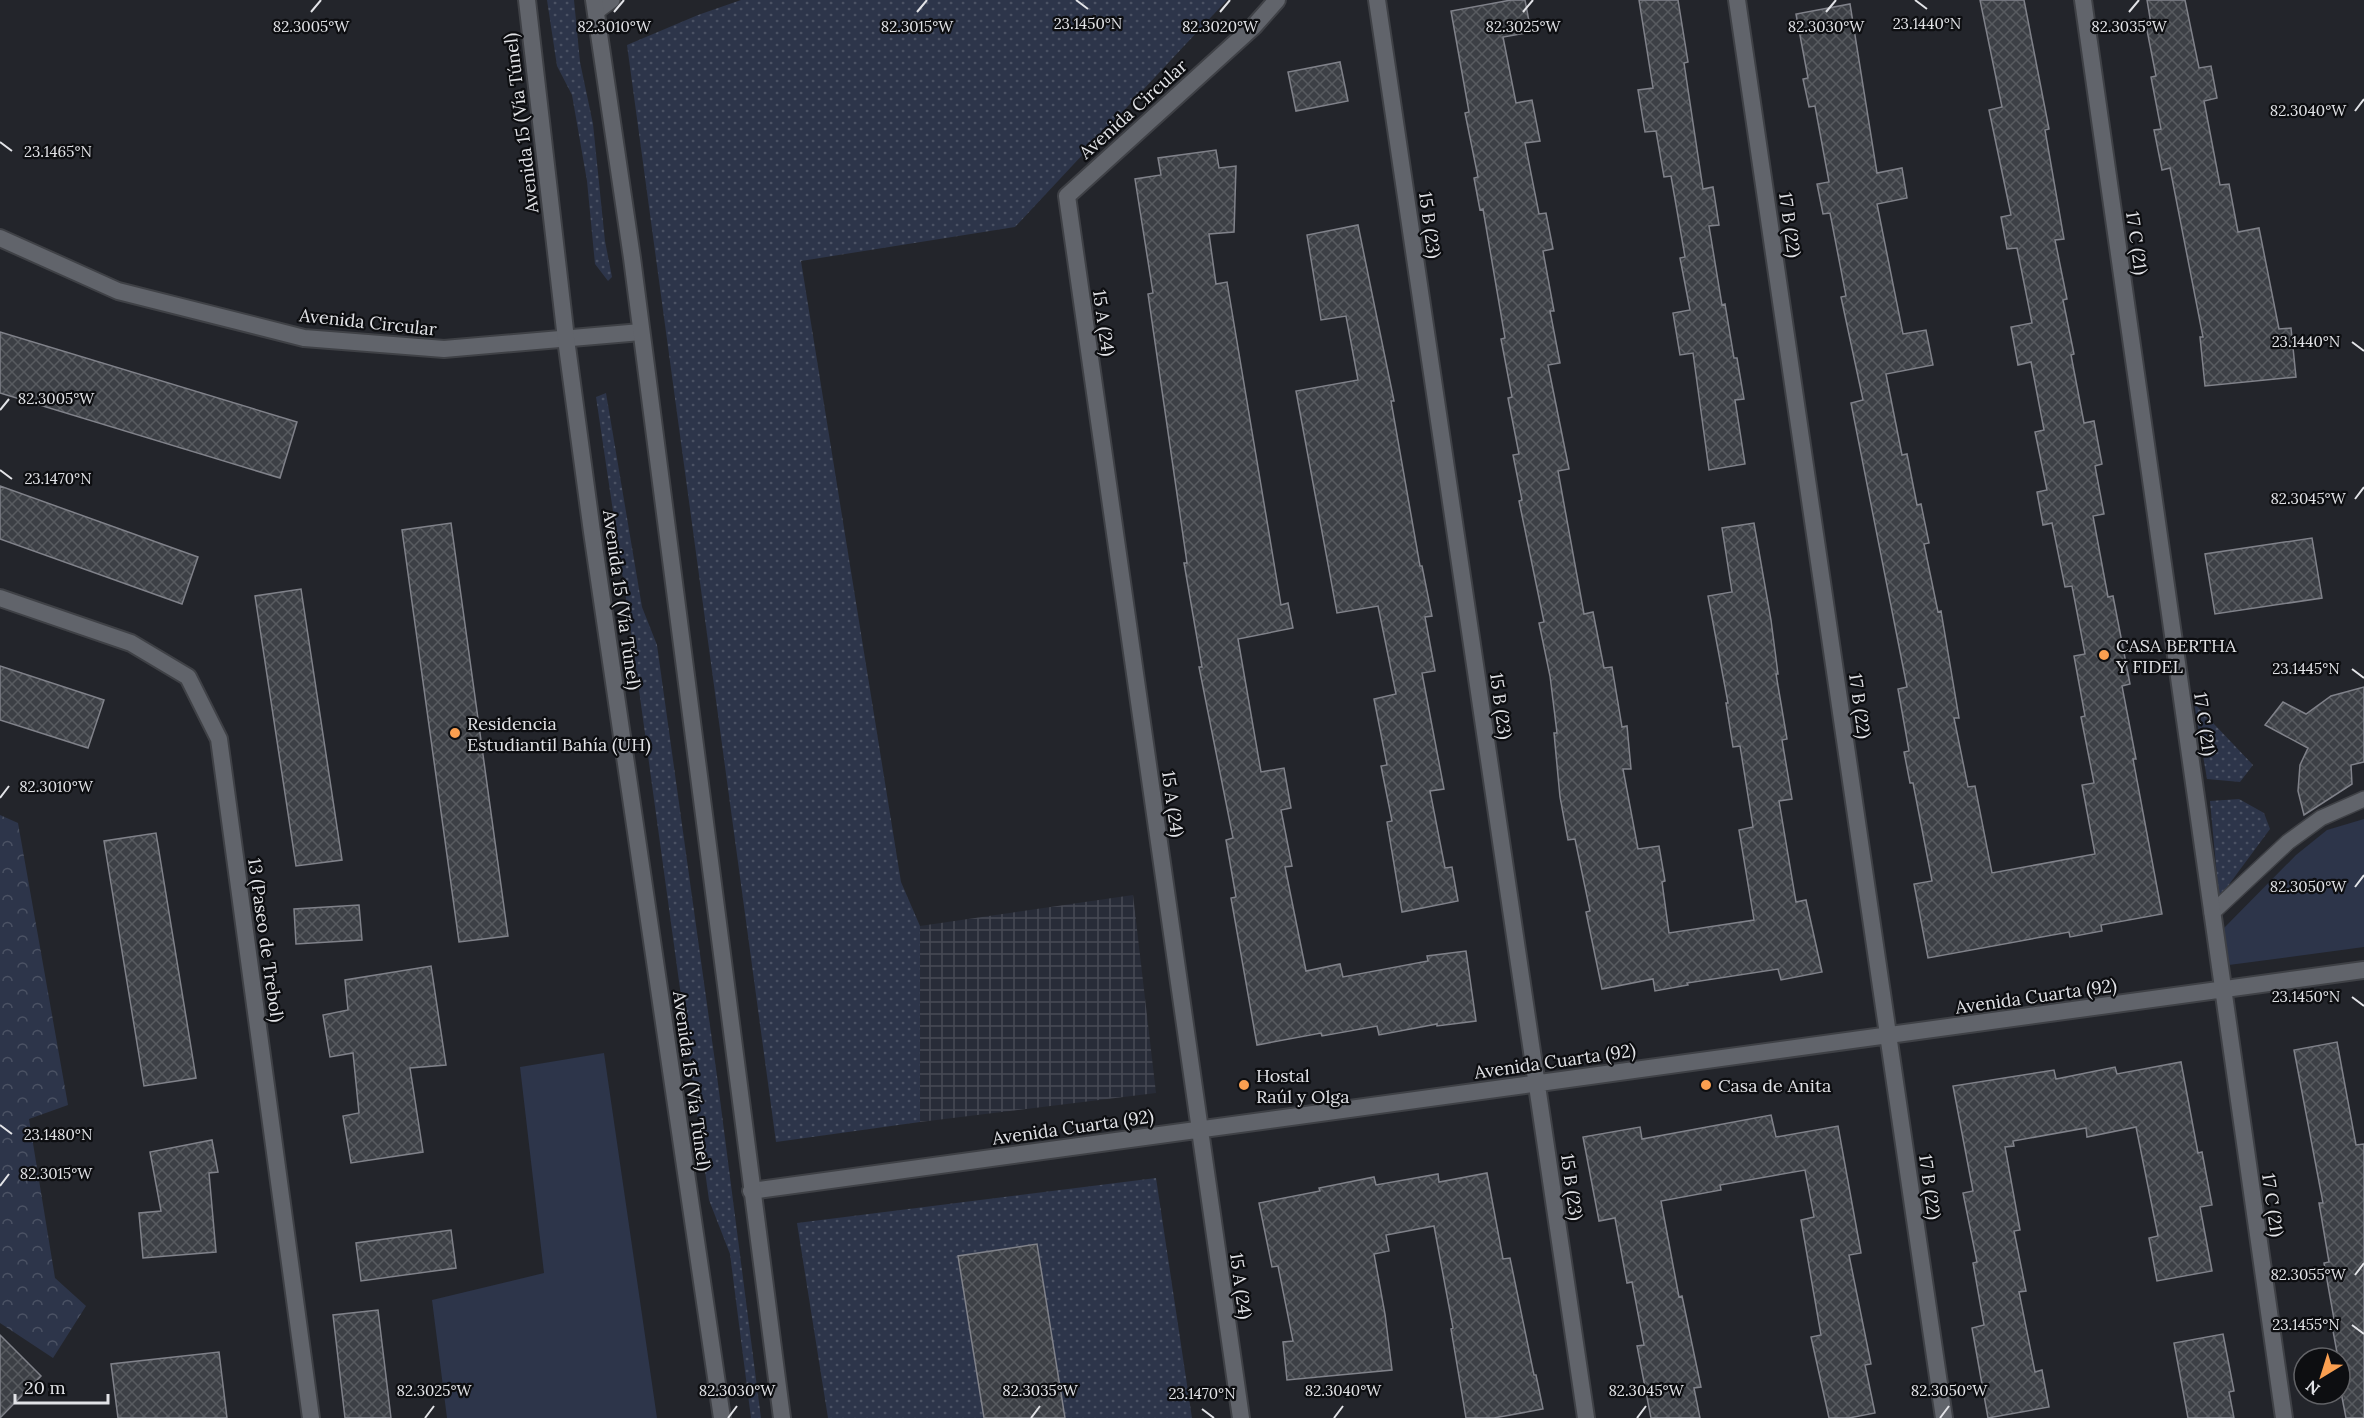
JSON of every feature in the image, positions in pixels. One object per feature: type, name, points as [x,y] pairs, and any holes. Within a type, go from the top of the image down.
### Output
[{"type":"street","name":"Avenida 15 (Vía Túnel)","points":[[527,0],[566,339],[592,532],[722,1418]]},
{"type":"street","name":"Avenida Circular","points":[[1066,196],[1254,26],[1276,0]]},
{"type":"street","name":"15 B (23)","points":[[1377,0],[1586,1418]]},
{"type":"street","name":"17 B (22)","points":[[1737,0],[1944,1418]]},
{"type":"street","name":"17 C (21)","points":[[2083,0],[2284,1418]]},
{"type":"street","points":[[595,6],[641,332],[782,1418]]},
{"type":"street","name":"15 A (24)","points":[[1066,196],[1240,1418]]},
{"type":"street","name":"Avenida Circular","points":[[0,238],[117,291],[304,338],[444,349],[641,332]]},
{"type":"street","name":"13 (Paseo de Trebol)","points":[[0,598],[131,643],[188,677],[219,739],[311,1418]]},
{"type":"street","name":"Avenida Cuarta (92)","points":[[751,1191],[2364,970]]},
{"type":"lane","points":[[595,6],[612,0]]},
{"type":"lane","points":[[2212,913],[2288,842],[2321,818],[2364,799]]},
{"type":"shaded area","points":[[1133,895],[1156,1093],[920,1122],[920,926]]},
{"type":"green space","points":[[547,0],[574,0],[580,62],[593,124],[605,241],[612,277],[608,281],[595,264],[587,181],[572,95],[557,66]]},
{"type":"green space","points":[[741,0],[1227,0],[1015,227],[801,261],[901,882],[920,926],[920,1122],[776,1142],[627,45],[698,15]]},
{"type":"green space","points":[[606,393],[642,607],[657,645],[717,1076],[761,1418],[751,1418],[730,1254],[709,1200],[632,639],[596,397]]},
{"type":"green space","points":[[2194,703],[2253,765],[2240,782],[2207,779]]},
{"type":"green space","points":[[2239,799],[2264,813],[2270,829],[2219,898],[2210,801]]},
{"type":"green space","points":[[0,815],[18,823],[68,1105],[29,1119],[55,1278],[86,1306],[53,1358],[0,1323]]},
{"type":"green space","points":[[2364,819],[2364,947],[2229,965],[2223,929],[2296,855],[2327,830]]},
{"type":"green space","points":[[604,1053],[657,1418],[447,1418],[432,1300],[544,1273],[520,1067]]},
{"type":"green space","points":[[1156,1178],[1192,1418],[828,1418],[797,1223]]},
{"type":"building","points":[[1511,0],[1525,0],[1531,32],[1503,37],[1516,103],[1532,100],[1540,141],[1525,143],[1539,214],[1546,213],[1553,249],[1543,251],[1554,311],[1550,311],[1560,363],[1548,365],[1569,469],[1558,471],[1584,614],[1593,612],[1604,668],[1612,667],[1622,727],[1627,726],[1631,769],[1623,769],[1638,849],[1659,846],[1665,881],[1662,882],[1669,933],[1754,920],[1739,830],[1753,827],[1740,746],[1733,747],[1726,703],[1728,703],[1708,596],[1732,592],[1722,528],[1754,523],[1771,620],[1778,674],[1776,674],[1787,739],[1782,740],[1792,799],[1779,801],[1796,902],[1806,900],[1822,972],[1781,980],[1778,969],[1687,983],[1688,985],[1655,991],[1653,979],[1602,989],[1586,912],[1590,911],[1575,839],[1568,840],[1560,797],[1554,733],[1557,733],[1550,676],[1539,623],[1544,622],[1519,501],[1522,500],[1513,455],[1519,454],[1508,398],[1512,397],[1501,339],[1505,338],[1483,209],[1480,210],[1474,178],[1478,177],[1465,113],[1469,112],[1451,11]]},
{"type":"building","points":[[1639,0],[1678,0],[1688,62],[1684,63],[1703,189],[1713,187],[1719,225],[1709,226],[1722,305],[1725,304],[1744,399],[1735,400],[1745,464],[1709,470],[1693,353],[1680,355],[1673,313],[1690,310],[1680,258],[1685,257],[1671,176],[1664,177],[1656,131],[1645,132],[1638,90],[1653,88]]},
{"type":"building","points":[[1980,0],[2024,0],[2049,129],[2045,130],[2064,239],[2055,240],[2067,299],[2063,300],[2074,354],[2071,355],[2084,423],[2094,421],[2102,464],[2095,466],[2104,514],[2093,516],[2108,597],[2113,596],[2130,684],[2122,686],[2162,914],[2101,925],[2102,931],[2070,937],[2069,932],[1928,958],[1914,884],[1932,881],[1913,783],[1910,783],[1904,752],[1909,751],[1898,689],[1907,687],[1851,403],[1863,400],[1841,297],[1846,296],[1830,213],[1823,214],[1817,184],[1829,182],[1815,106],[1809,107],[1803,79],[1808,78],[1796,14],[1850,4],[1877,173],[1902,168],[1907,198],[1877,204],[1903,334],[1926,330],[1933,365],[1886,374],[1902,455],[1907,454],[1917,505],[1921,504],[1929,543],[1924,544],[1938,612],[1941,611],[1959,718],[1954,718],[1968,787],[1975,786],[1992,873],[2095,854],[2082,785],[2094,783],[2081,717],[2085,716],[2074,656],[2085,654],[2072,586],[2065,587],[2052,523],[2043,525],[2037,492],[2047,490],[2035,432],[2044,430],[2031,362],[2018,365],[2011,327],[2032,323],[2017,248],[2007,249],[2001,217],[2011,215],[1989,110],[2002,107]]},
{"type":"building","points":[[2147,0],[2185,0],[2199,68],[2211,66],[2217,98],[2204,101],[2220,185],[2229,184],[2238,232],[2259,228],[2279,329],[2291,328],[2296,377],[2205,386],[2200,337],[2203,337],[2170,168],[2162,170],[2154,130],[2161,129],[2151,77],[2156,76],[2146,25],[2151,24]]},
{"type":"building","points":[[1340,62],[1348,101],[1296,111],[1288,72]]},
{"type":"building","points":[[1216,150],[1219,168],[1236,166],[1234,232],[1209,234],[1216,284],[1227,282],[1281,605],[1288,603],[1293,628],[1238,639],[1261,772],[1284,768],[1291,808],[1281,810],[1292,866],[1285,867],[1306,971],[1340,964],[1343,977],[1428,961],[1427,956],[1466,951],[1476,1021],[1437,1026],[1437,1024],[1379,1035],[1377,1026],[1322,1036],[1321,1033],[1257,1045],[1231,898],[1236,897],[1226,840],[1233,838],[1199,667],[1202,667],[1184,563],[1187,563],[1148,294],[1153,293],[1135,179],[1161,175],[1158,158]]},
{"type":"building","points":[[1358,225],[1394,401],[1391,401],[1420,566],[1422,566],[1432,616],[1425,617],[1435,671],[1422,673],[1444,789],[1430,791],[1445,868],[1452,867],[1458,901],[1402,912],[1387,822],[1392,821],[1381,766],[1387,765],[1374,699],[1396,694],[1378,606],[1337,613],[1296,391],[1358,380],[1346,316],[1321,320],[1307,235]]},
{"type":"building","points":[[0,332],[297,422],[280,478],[0,393]]},
{"type":"building","points":[[0,486],[198,557],[182,604],[0,539]]},
{"type":"building","name":"Residencia Estudiantil Bahía (UH)","points":[[451,523],[508,936],[459,942],[402,530]]},
{"type":"building","points":[[2312,538],[2322,598],[2215,614],[2205,554]]},
{"type":"building","points":[[301,589],[342,860],[296,866],[255,596]]},
{"type":"building","points":[[0,666],[104,700],[88,748],[0,720]]},
{"type":"building","points":[[2364,687],[2364,762],[2351,765],[2352,784],[2304,815],[2298,791],[2300,765],[2308,748],[2265,725],[2283,702],[2306,714],[2331,696]]},
{"type":"building","points":[[156,833],[196,1078],[144,1086],[104,841]]},
{"type":"building","points":[[359,905],[362,940],[296,944],[294,909]]},
{"type":"building","points":[[431,966],[446,1065],[410,1068],[423,1152],[351,1163],[343,1116],[359,1113],[353,1053],[330,1057],[323,1015],[348,1010],[345,980]]},
{"type":"building","points":[[2337,1042],[2356,1145],[2364,1144],[2364,1418],[2346,1418],[2344,1406],[2352,1406],[2352,1346],[2336,1346],[2331,1320],[2334,1319],[2324,1263],[2329,1262],[2319,1203],[2323,1203],[2294,1050]]},
{"type":"building","points":[[2181,1062],[2198,1153],[2202,1152],[2212,1205],[2200,1207],[2212,1271],[2157,1281],[2149,1238],[2158,1236],[2136,1127],[2087,1137],[2086,1128],[2013,1141],[2014,1146],[2005,1147],[2020,1230],[2014,1231],[2026,1291],[2019,1292],[2035,1372],[2042,1370],[2049,1407],[1988,1418],[1972,1328],[1984,1325],[1973,1263],[1977,1262],[1963,1193],[1973,1191],[1953,1086],[2054,1070],[2056,1079],[2115,1067],[2117,1074]]},
{"type":"building","points":[[1771,1115],[1776,1137],[1838,1126],[1861,1253],[1849,1255],[1871,1364],[1865,1365],[1875,1413],[1849,1418],[1829,1418],[1811,1337],[1821,1335],[1801,1220],[1814,1217],[1805,1170],[1720,1185],[1721,1190],[1661,1201],[1679,1297],[1682,1296],[1701,1387],[1694,1388],[1700,1418],[1651,1418],[1637,1346],[1644,1345],[1632,1282],[1627,1283],[1615,1218],[1599,1221],[1583,1137],[1640,1127],[1642,1139]]},
{"type":"building","points":[[212,1140],[218,1172],[209,1173],[216,1252],[143,1258],[139,1213],[161,1211],[150,1152]]},
{"type":"building","points":[[1487,1173],[1503,1259],[1510,1258],[1543,1409],[1494,1418],[1466,1418],[1451,1329],[1453,1328],[1434,1226],[1386,1235],[1389,1251],[1374,1254],[1392,1370],[1287,1380],[1283,1342],[1293,1341],[1278,1266],[1272,1267],[1259,1203],[1374,1177],[1376,1185],[1438,1174],[1439,1182]]},
{"type":"building","points":[[451,1230],[456,1268],[361,1281],[356,1243]]},
{"type":"building","points":[[1037,1244],[1065,1418],[984,1418],[958,1256]]},
{"type":"building","points":[[378,1310],[391,1418],[345,1418],[333,1315]]},
{"type":"building","points":[[2223,1334],[2234,1391],[2229,1392],[2234,1418],[2188,1418],[2174,1343]]},
{"type":"building","points":[[0,1335],[41,1376],[0,1418]]},
{"type":"building","points":[[219,1352],[227,1418],[118,1418],[111,1364]]},
{"type":"place","name":"CASA BERTHA Y FIDEL","points":[[2104,655]]},
{"type":"place","name":"Residencia Estudiantil Bahía (UH)","points":[[455,733]]},
{"type":"place","name":"Hostal Raúl y Olga","points":[[1244,1085]]},
{"type":"place","name":"Casa de Anita","points":[[1706,1085]]}]
